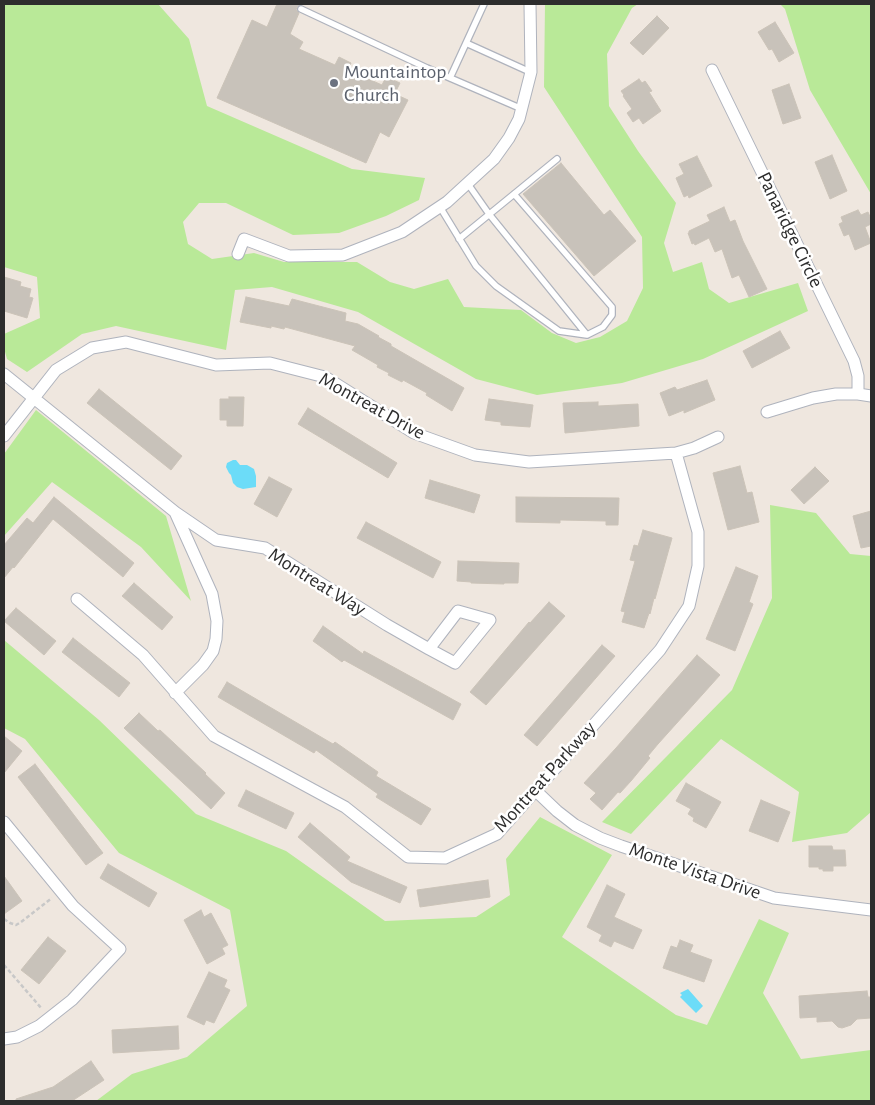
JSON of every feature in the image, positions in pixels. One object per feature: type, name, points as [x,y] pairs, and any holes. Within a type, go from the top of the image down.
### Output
[{"type":"street","points":[[238,254],[244,239],[289,256],[343,254],[402,232],[440,207],[468,184],[494,159],[509,138],[519,119],[531,72],[530,4]]},
{"type":"street","name":"Panaridge Circle","points":[[712,70],[854,361],[858,376],[858,394]]},
{"type":"street","name":"Montreat Drive","points":[[4,436],[56,370],[92,348],[126,342],[216,364],[270,363],[325,377],[414,433],[475,454],[529,462],[676,453],[694,448],[718,437]]},
{"type":"street","name":"Montreat Way","points":[[4,374],[175,512],[216,540],[265,548],[387,625],[429,649],[455,663],[490,620],[458,611],[429,649]]},
{"type":"street","points":[[767,412],[813,398],[858,394],[871,396]]},
{"type":"street","name":"Montreat Parkway","points":[[77,599],[143,655],[214,736],[345,807],[408,857],[445,858],[497,834],[660,650],[689,606],[698,566],[698,532],[676,453]]},
{"type":"street","name":"Montreat Way","points":[[174,692],[203,665],[213,651],[217,622],[212,594],[175,512]]},
{"type":"street","name":"Monte Vista Drive","points":[[534,790],[575,825],[621,846],[774,898],[871,910]]},
{"type":"street","points":[[4,822],[60,892],[120,949],[72,1000],[39,1026],[16,1037],[4,1039]]},
{"type":"lane","points":[[450,78],[484,4]]},
{"type":"lane","points":[[301,9],[450,78],[522,108]]},
{"type":"lane","points":[[466,43],[531,72]]},
{"type":"lane","points":[[459,239],[557,159]]},
{"type":"lane","points":[[468,184],[587,335]]},
{"type":"lane","points":[[440,207],[476,266],[496,286],[559,331],[587,335],[603,327],[612,315],[612,307],[514,194]]},
{"type":"path","points":[[4,919],[10,924],[16,925],[60,892]]},
{"type":"path","points":[[4,965],[49,1018]]},
{"type":"green space","points":[[4,4],[158,4],[189,39],[207,106],[352,169],[425,178],[419,200],[386,216],[339,233],[293,235],[226,203],[199,203],[183,222],[188,244],[212,259],[254,253],[284,262],[357,262],[390,282],[414,289],[448,279],[464,307],[521,310],[552,333],[576,343],[600,337],[627,321],[643,288],[642,237],[544,87],[545,4],[638,4],[632,8],[607,54],[609,106],[638,151],[676,203],[664,243],[673,272],[702,262],[709,289],[729,303],[798,283],[808,311],[703,359],[622,383],[537,395],[476,379],[358,312],[272,287],[235,290],[226,350],[116,326],[82,334],[27,372],[7,359],[4,348],[4,334],[40,318],[37,277],[4,267]]},
{"type":"green space","points":[[780,4],[871,4],[871,194],[810,90],[785,9]]},
{"type":"green space","points":[[36,410],[166,516],[191,601],[141,547],[52,482],[4,536],[4,454]]},
{"type":"green space","points":[[770,505],[816,513],[850,554],[871,556],[871,812],[847,833],[792,842],[799,792],[721,739],[631,834],[602,822],[732,690],[772,598]]},
{"type":"green space","points":[[4,640],[99,720],[196,814],[286,851],[385,921],[476,917],[510,895],[506,859],[540,817],[612,855],[562,937],[676,1015],[707,1025],[759,919],[789,933],[763,993],[801,1059],[871,1050],[871,1101],[96,1101],[132,1074],[187,1057],[247,1006],[230,910],[119,853],[25,739],[4,728]]},
{"type":"water","points":[[236,460],[240,465],[247,465],[254,469],[256,487],[243,489],[233,483],[226,467],[227,463]]},
{"type":"water","points":[[688,989],[703,1006],[696,1013],[680,997],[682,995],[680,993]]},
{"type":"building","points":[[277,4],[304,4],[297,7],[296,10],[299,13],[290,34],[303,42],[299,49],[335,65],[339,57],[351,63],[348,70],[382,85],[386,77],[400,83],[396,91],[398,92],[397,95],[408,100],[389,137],[380,132],[366,163],[217,98],[252,20],[267,27]]},
{"type":"building","points":[[657,16],[669,28],[643,55],[630,43]]},
{"type":"building","points":[[775,22],[794,53],[779,62],[772,49],[769,50],[758,32]]},
{"type":"building","points":[[639,79],[642,83],[645,81],[652,91],[649,92],[661,111],[643,124],[639,118],[633,122],[627,113],[632,109],[621,91]]},
{"type":"building","points":[[789,84],[801,118],[783,124],[772,90]]},
{"type":"building","points":[[832,155],[847,191],[830,199],[815,162]]},
{"type":"building","points":[[697,156],[712,186],[689,198],[688,195],[684,197],[676,178],[684,174],[679,164]]},
{"type":"building","points":[[561,163],[604,215],[610,210],[636,241],[594,276],[523,194]]},
{"type":"building","points":[[724,207],[730,222],[735,220],[743,241],[767,289],[749,297],[739,275],[732,278],[722,249],[715,252],[709,238],[695,245],[694,243],[692,244],[688,233],[710,221],[707,215]]},
{"type":"building","points":[[858,210],[861,215],[868,212],[871,219],[871,224],[865,227],[871,243],[855,250],[849,234],[844,236],[839,224],[843,222],[841,217]]},
{"type":"building","points":[[4,277],[21,282],[20,286],[31,289],[29,297],[33,298],[27,318],[4,311]]},
{"type":"building","points":[[246,297],[289,306],[292,299],[346,313],[345,321],[358,324],[391,344],[391,346],[464,388],[452,411],[426,395],[427,393],[403,380],[402,382],[388,375],[389,373],[377,367],[378,365],[352,350],[355,346],[285,327],[284,329],[271,326],[271,328],[240,322]]},
{"type":"building","points":[[780,331],[790,348],[752,368],[743,351]]},
{"type":"building","points":[[707,380],[715,400],[684,413],[684,410],[669,416],[660,393],[675,387],[677,390]]},
{"type":"building","points":[[99,389],[182,456],[171,470],[87,403]]},
{"type":"building","points":[[229,397],[244,397],[243,426],[227,426],[227,420],[220,420],[220,399],[229,399]]},
{"type":"building","points":[[489,399],[533,405],[530,427],[501,425],[501,422],[485,420]]},
{"type":"building","points":[[598,402],[598,406],[638,404],[639,426],[565,433],[563,403]]},
{"type":"building","points":[[308,408],[397,463],[388,478],[298,424]]},
{"type":"building","points":[[740,466],[747,493],[752,492],[759,522],[728,530],[713,473]]},
{"type":"building","points":[[815,467],[829,481],[804,504],[791,490]]},
{"type":"building","points":[[269,477],[292,489],[277,517],[254,504]]},
{"type":"building","points":[[430,480],[480,495],[474,513],[425,498]]},
{"type":"building","points":[[54,497],[134,563],[123,577],[53,519],[4,578],[4,545],[27,518],[33,523]]},
{"type":"building","points":[[516,497],[619,498],[618,525],[606,525],[606,521],[560,520],[560,523],[516,522]]},
{"type":"building","points":[[871,511],[871,546],[861,548],[853,516]]},
{"type":"building","points":[[366,522],[441,562],[433,578],[357,538]]},
{"type":"building","points":[[643,530],[672,538],[655,599],[644,628],[622,622],[625,612],[621,611],[635,561],[630,560],[634,545],[638,546]]},
{"type":"building","points":[[458,561],[519,563],[518,583],[471,583],[457,581]]},
{"type":"building","points":[[736,567],[758,576],[749,602],[753,604],[735,651],[706,639]]},
{"type":"building","points":[[134,583],[173,617],[162,630],[122,596]]},
{"type":"building","points":[[549,602],[565,616],[486,705],[470,692],[529,622]]},
{"type":"building","points":[[16,608],[56,641],[44,655],[4,621]]},
{"type":"building","points":[[323,626],[363,654],[364,651],[461,704],[453,720],[344,660],[342,662],[313,641]]},
{"type":"building","points":[[73,638],[130,683],[119,697],[62,652]]},
{"type":"building","points":[[602,645],[615,656],[537,746],[524,735]]},
{"type":"building","points":[[697,655],[720,675],[658,744],[648,756],[650,758],[631,781],[602,810],[590,799],[596,793],[584,783]]},
{"type":"building","points":[[227,682],[333,744],[335,742],[378,772],[376,776],[431,809],[421,825],[376,797],[378,794],[316,750],[314,753],[218,697]]},
{"type":"building","points":[[139,713],[158,731],[160,730],[225,793],[211,809],[124,728]]},
{"type":"building","points":[[4,736],[22,751],[4,773]]},
{"type":"building","points":[[35,764],[103,853],[86,865],[18,777]]},
{"type":"building","points":[[686,783],[721,802],[706,828],[693,821],[694,818],[688,814],[691,809],[676,801]]},
{"type":"building","points":[[246,790],[294,813],[286,829],[238,806]]},
{"type":"building","points":[[761,800],[790,812],[778,842],[749,831]]},
{"type":"building","points":[[310,823],[350,857],[347,861],[407,887],[400,903],[351,882],[298,837]]},
{"type":"building","points":[[809,846],[832,846],[833,850],[845,850],[846,866],[833,866],[833,871],[823,871],[819,867],[809,867]]},
{"type":"building","points":[[108,864],[157,893],[149,907],[100,878]]},
{"type":"building","points":[[4,876],[22,901],[4,914]]},
{"type":"building","points":[[488,880],[490,897],[420,907],[417,890]]},
{"type":"building","points":[[607,885],[625,894],[614,917],[642,930],[633,949],[614,941],[611,947],[599,941],[602,935],[587,927]]},
{"type":"building","points":[[201,910],[204,917],[211,913],[228,945],[222,948],[225,954],[207,964],[184,920]]},
{"type":"building","points":[[48,937],[66,951],[39,984],[21,970]]},
{"type":"building","points":[[680,940],[693,945],[690,952],[712,960],[704,982],[663,968],[671,946],[677,948]]},
{"type":"building","points":[[209,972],[227,980],[224,987],[230,990],[214,1023],[206,1020],[204,1025],[187,1017]]},
{"type":"building","points":[[867,991],[868,997],[871,997],[871,1018],[857,1019],[851,1025],[842,1028],[832,1021],[817,1022],[817,1017],[800,1018],[799,996]]},
{"type":"building","points":[[178,1026],[179,1049],[113,1053],[112,1030]]},
{"type":"building","points":[[91,1061],[104,1080],[72,1101],[16,1101],[16,1099],[53,1087]]},
{"type":"place","name":"Mountaintop Church","points":[[334,83]]}]
